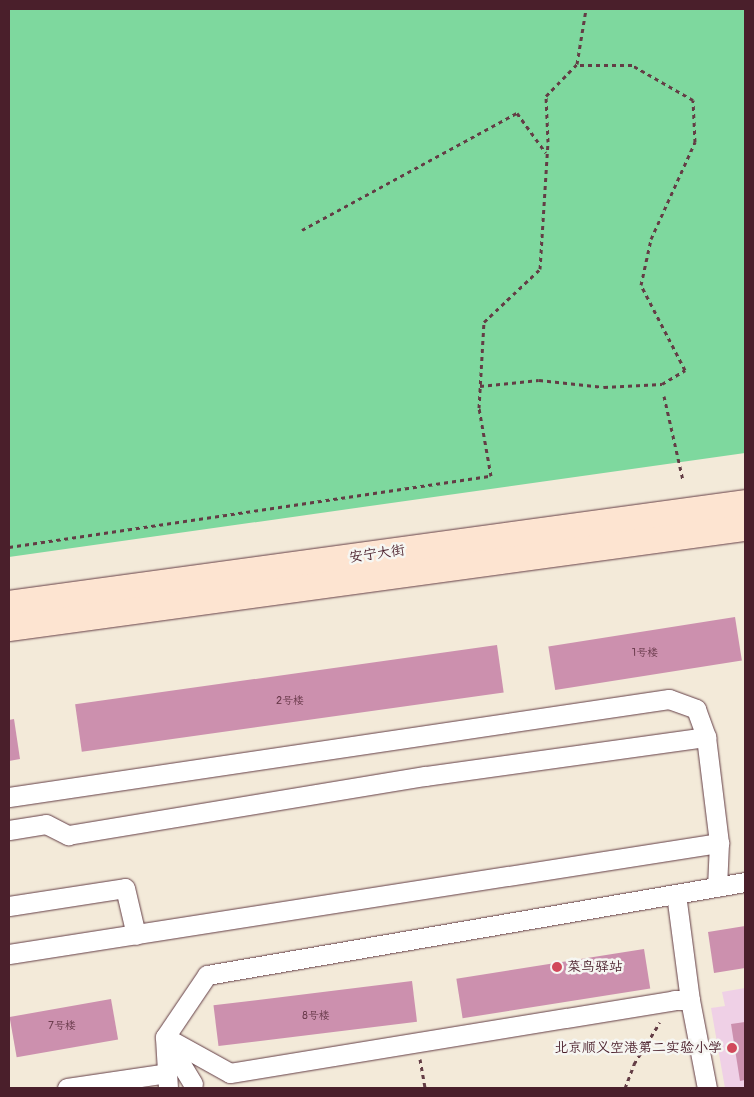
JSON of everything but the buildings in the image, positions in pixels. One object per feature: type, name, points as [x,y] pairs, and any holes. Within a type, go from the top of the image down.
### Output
[{"type":"main road","name":"安宁大街","points":[[9,604],[745,503]]},
{"type":"main road","name":"安宁大街","points":[[9,628],[745,528]]},
{"type":"street","points":[[9,797],[669,699],[696,709],[706,737],[719,843],[717,887]]},
{"type":"street","points":[[9,830],[46,824],[68,835],[425,776],[706,737]]},
{"type":"street","points":[[9,954],[719,843]]},
{"type":"street","points":[[67,1088],[168,1081],[165,1038],[207,975],[745,882]]},
{"type":"street","points":[[9,906],[125,888],[136,934]]},
{"type":"street","points":[[676,894],[682,1000],[708,1088]]},
{"type":"street","points":[[165,1038],[230,1073],[682,1000]]},
{"type":"street","points":[[165,1038],[194,1084]]},
{"type":"path","points":[[9,547],[491,476],[479,408],[484,322],[540,269],[548,142],[546,96],[577,64],[586,9]]},
{"type":"path","points":[[480,386],[539,380],[604,388],[662,384],[685,370],[671,337],[640,285],[652,239],[695,142],[693,100],[632,65],[575,65]]},
{"type":"path","points":[[302,230],[517,112],[546,153]]},
{"type":"path","points":[[664,396],[683,480]]},
{"type":"path","points":[[625,1088],[634,1064],[682,1000]]},
{"type":"path","points":[[419,1052],[425,1088]]},
{"type":"shaded area","name":"北京顺义空港第二实验小学","points":[[745,988],[745,1088],[725,1088],[711,1008],[725,1006],[722,992]]},
{"type":"green space","points":[[9,9],[745,9],[745,453],[9,557]]},
{"type":"place","name":"菜鸟驿站","points":[[557,967]]},
{"type":"place","name":"北京顺义空港第二实验小学","points":[[732,1048]]}]
